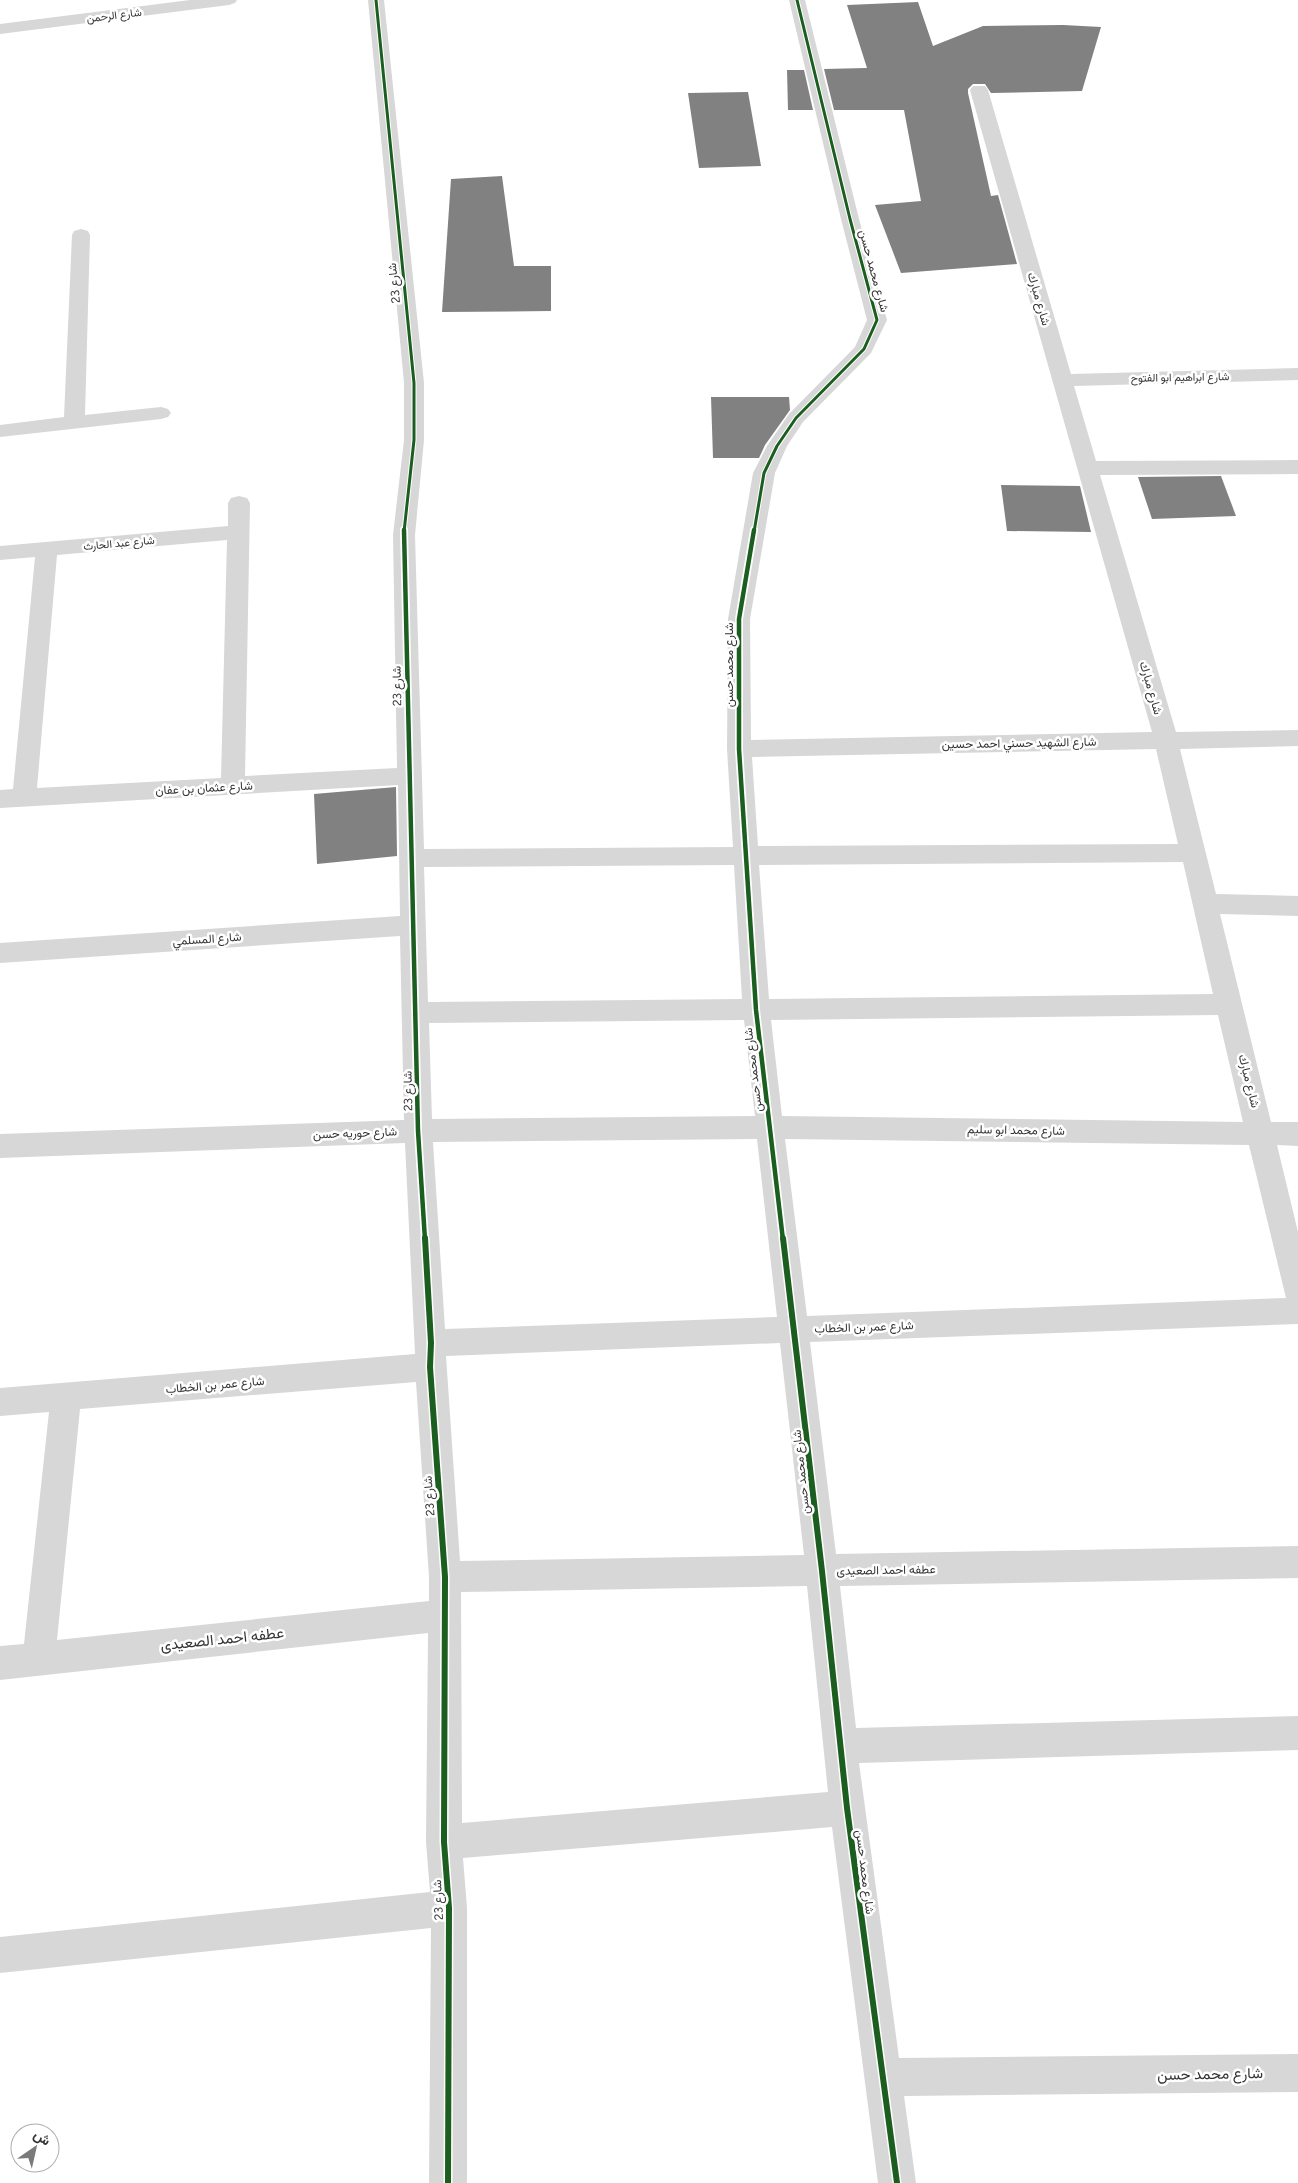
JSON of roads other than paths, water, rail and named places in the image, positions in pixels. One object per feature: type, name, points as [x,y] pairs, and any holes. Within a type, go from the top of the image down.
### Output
[{"type":"street","name":"شارع الرحمن","points":[[0,28],[229,0]]},
{"type":"street","name":"شارع 23","points":[[376,0],[414,383],[414,440],[404,534],[411,858],[417,1013],[418,1131],[444,1577],[444,1842],[449,1908],[448,2183]]},
{"type":"street","name":"شارع محمد حسن","points":[[797,0],[850,219],[877,320],[864,349],[796,418],[777,446],[764,473],[739,619],[739,749],[756,1010],[822,1571],[847,1808],[897,2183]]},
{"type":"street","name":"شارع مبارك","points":[[979,90],[1166,740],[1262,1134],[1298,1292]]},
{"type":"street","points":[[74,423],[81,235]]},
{"type":"street","name":"شارع ابراهيم ابو الفتوح","points":[[1063,380],[1298,374]]},
{"type":"street","points":[[0,431],[161,413]]},
{"type":"street","points":[[1088,468],[1298,467]]},
{"type":"street","points":[[233,786],[239,503]]},
{"type":"street","name":"شارع عبد الحارث","points":[[0,553],[238,532]]},
{"type":"street","points":[[12,799],[47,549]]},
{"type":"street","name":"شارع الشهيد حسني احمد حسين","points":[[739,749],[1298,738]]},
{"type":"street","name":"شارع عثمان بن عفان","points":[[12,799],[409,776]]},
{"type":"street","points":[[411,858],[1193,852]]},
{"type":"street","points":[[1206,904],[1298,906]]},
{"type":"street","name":"شارع المسلمي","points":[[0,953],[414,925]]},
{"type":"street","points":[[417,1013],[1230,1004]]},
{"type":"street","name":"شارع محمد ابو سليم","points":[[770,1127],[1298,1134]]},
{"type":"street","name":"شارع حوريه حسن","points":[[0,1146],[418,1131],[770,1127]]},
{"type":"street","name":"شارع عمر بن الخطاب","points":[[0,1402],[66,1397],[430,1355],[794,1330],[1298,1310]]},
{"type":"street","points":[[39,1659],[66,1397]]},
{"type":"street","name":"عطفه احمد الصعيدى","points":[[444,1577],[1298,1562]]},
{"type":"street","name":"عطفه احمد الصعيدى","points":[[0,1663],[444,1615]]},
{"type":"street","points":[[841,1746],[1298,1733]]},
{"type":"street","points":[[444,1842],[847,1808]]},
{"type":"street","points":[[0,1955],[449,1908]]},
{"type":"street","name":"شارع محمد حسن","points":[[882,2077],[1298,2073]]}]
